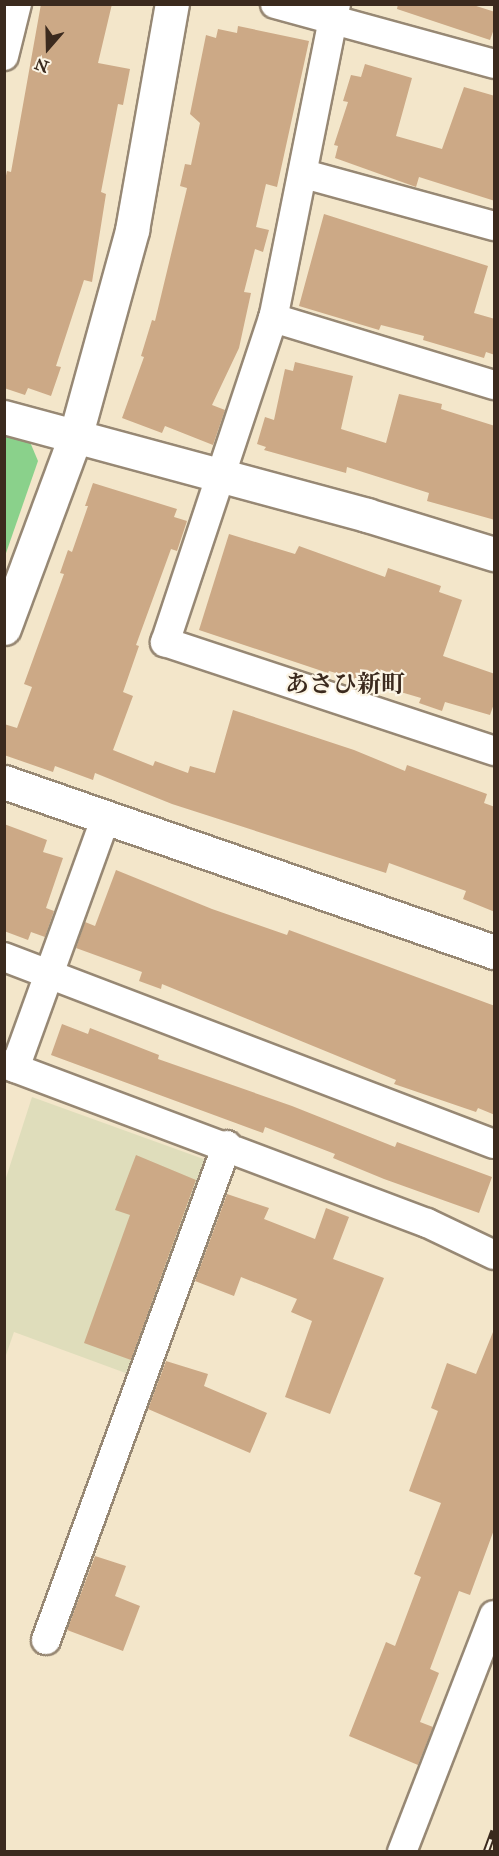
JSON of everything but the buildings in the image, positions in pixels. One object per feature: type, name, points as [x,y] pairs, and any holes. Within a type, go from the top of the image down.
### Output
[{"type":"street","points":[[4,56],[17,4]]},
{"type":"street","points":[[4,628],[76,435],[132,230],[172,4]]},
{"type":"street","points":[[275,4],[334,12],[495,64]]},
{"type":"street","points":[[334,12],[304,174],[273,318],[223,475],[165,642],[495,751]]},
{"type":"street","points":[[304,174],[495,226]]},
{"type":"street","points":[[273,318],[495,385]]},
{"type":"street","points":[[4,417],[223,475],[495,554]]},
{"type":"street","points":[[4,782],[105,819],[495,952]]},
{"type":"street","points":[[105,819],[49,974],[10,1066],[226,1145],[427,1223],[495,1255]]},
{"type":"street","points":[[4,957],[495,1144]]},
{"type":"street","points":[[46,1640],[226,1145]]},
{"type":"street","points":[[402,1851],[495,1615]]},
{"type":"shaded area","points":[[32,1097],[209,1161],[131,1375],[14,1332],[5,1358],[5,1181]]},
{"type":"green space","points":[[5,435],[30,442],[38,461],[5,556]]},
{"type":"railway","points":[[486,1852],[494,1830]]},
{"type":"district","name":"あさひ新町","points":[[345,685]]}]
